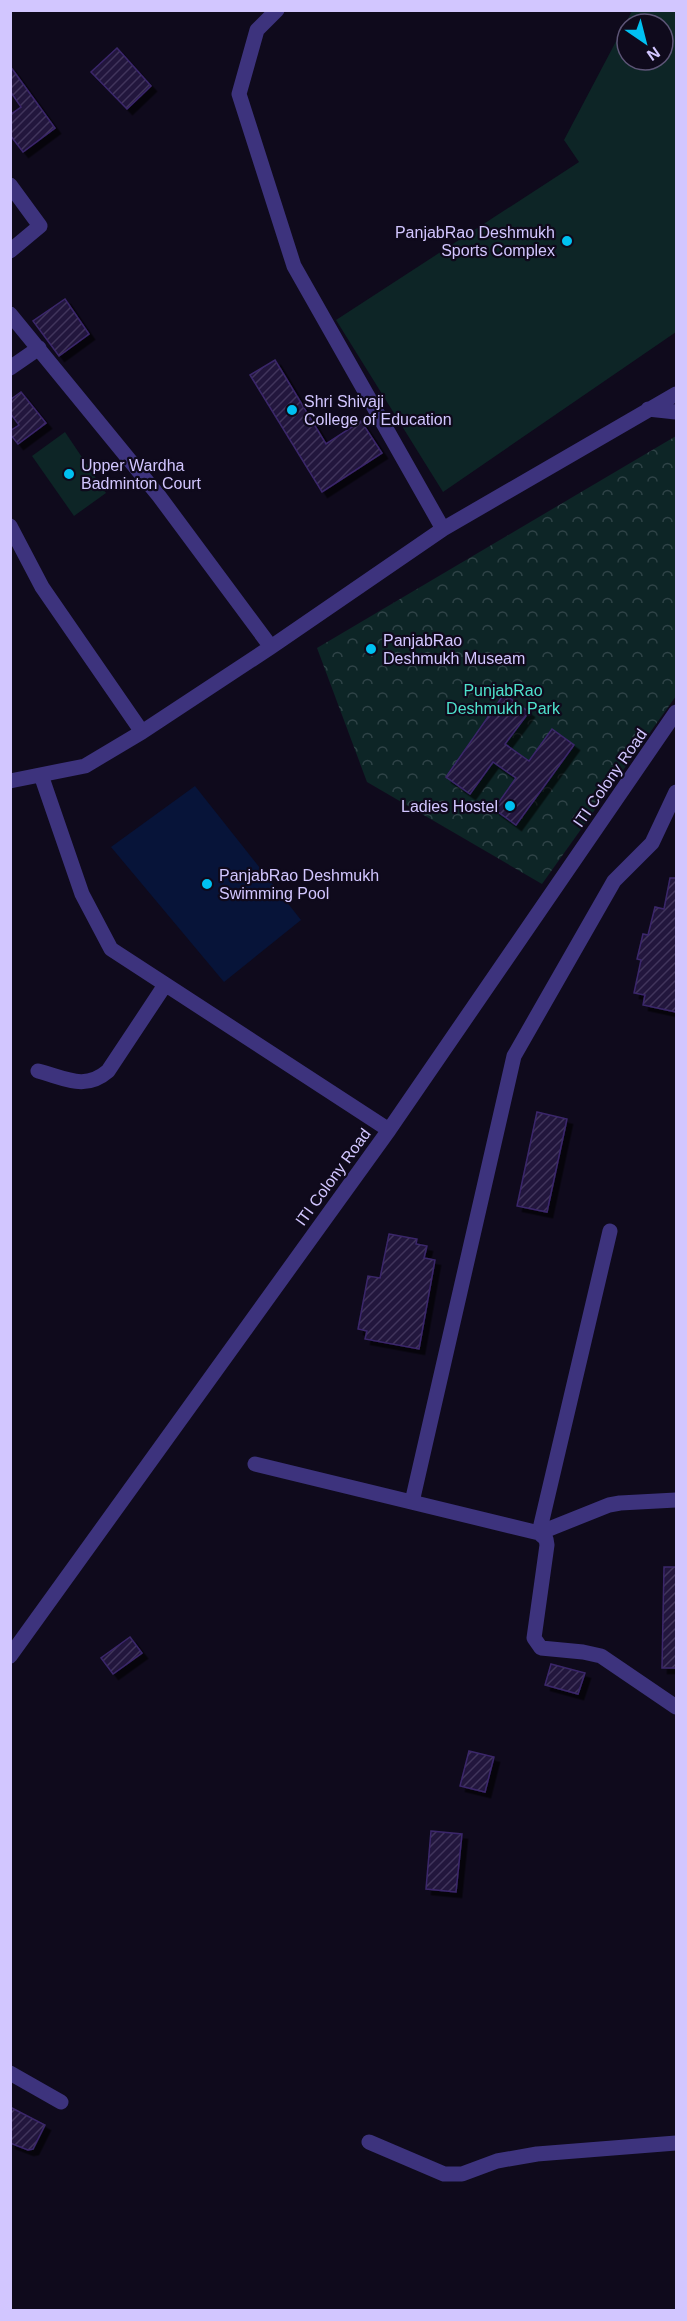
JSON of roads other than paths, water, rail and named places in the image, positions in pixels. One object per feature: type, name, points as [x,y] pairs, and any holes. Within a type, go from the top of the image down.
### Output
[{"type":"street","points":[[277,10],[258,30],[239,94],[294,266],[443,529]]},
{"type":"street","points":[[10,185],[40,226],[10,251]]},
{"type":"street","points":[[10,314],[159,496],[271,647]]},
{"type":"street","points":[[10,368],[39,348]]},
{"type":"street","points":[[10,781],[84,766],[142,732],[271,647],[443,529],[676,394]]},
{"type":"street","points":[[648,409],[676,412]]},
{"type":"street","points":[[10,526],[42,587],[142,732]]},
{"type":"street","name":"ITI Colony Road","points":[[10,1656],[389,1130],[676,712]]},
{"type":"street","points":[[41,775],[82,894],[111,949],[389,1130]]},
{"type":"street","points":[[412,1502],[514,1056],[614,881],[652,843],[676,792]]},
{"type":"street","points":[[38,1071],[84,1083],[97,1080],[108,1071],[165,985]]},
{"type":"street","points":[[538,1533],[610,1230]]},
{"type":"street","points":[[255,1464],[538,1533],[546,1539],[547,1545],[534,1638],[539,1646],[601,1656],[676,1707]]},
{"type":"street","points":[[538,1533],[609,1505],[676,1500]]},
{"type":"street","points":[[10,2073],[61,2102]]},
{"type":"street","points":[[369,2142],[444,2174],[462,2174],[497,2161],[537,2154],[676,2143]]},
{"type":"water","name":"PanjabRao Deshmukh Swimming Pool","points":[[195,786],[301,920],[224,982],[111,847]]},
{"type":"place","name":"PanjabRao Deshmukh Sports Complex","points":[[567,241]]},
{"type":"place","name":"Shri Shivaji College of Education","points":[[292,410]]},
{"type":"place","name":"Upper Wardha Badminton Court","points":[[69,474]]},
{"type":"place","name":"PanjabRao Deshmukh Museam","points":[[371,649]]},
{"type":"place","name":"Ladies Hostel","points":[[510,806]]},
{"type":"place","name":"PanjabRao Deshmukh Swimming Pool","points":[[207,884]]},
{"type":"park label","name":"PunjabRao Deshmukh Park","points":[[503,699]]}]
